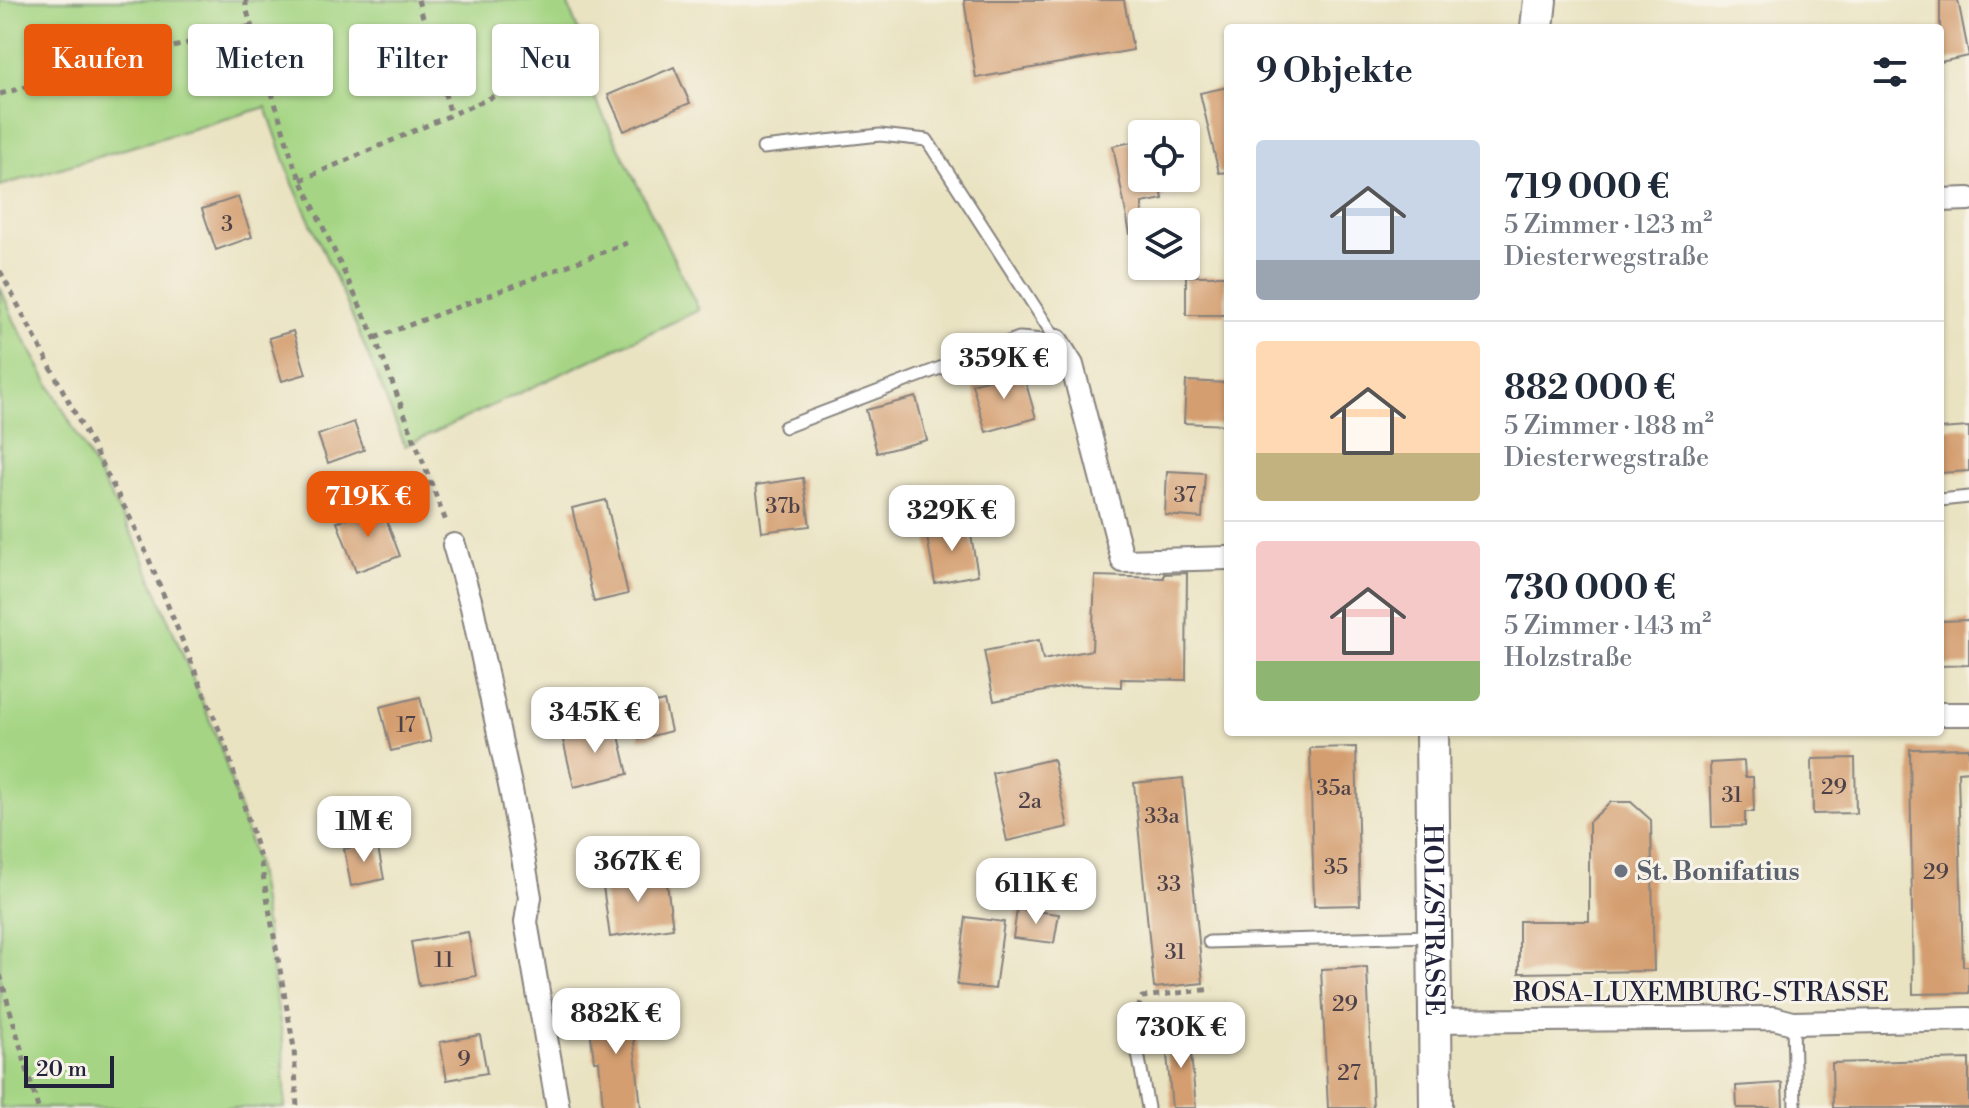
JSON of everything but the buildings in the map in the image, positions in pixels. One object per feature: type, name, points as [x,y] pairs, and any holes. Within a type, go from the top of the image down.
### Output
[{"type":"street","points":[[1537,24],[1540,0]]},
{"type":"street","points":[[1944,200],[1969,199]]},
{"type":"street","points":[[1057,341],[1072,365],[1123,561],[1224,558]]},
{"type":"street","points":[[454,545],[472,607],[511,790],[530,897],[526,922],[558,1108]]},
{"type":"street","points":[[1944,714],[1969,714]]},
{"type":"street","name":"HOLZSTRASSE","points":[[1432,736],[1436,1108]]},
{"type":"street","name":"ROSA-LUXEMBURG-STRASSE","points":[[1433,1021],[1774,1018],[1793,1023],[1969,1019]]},
{"type":"lane","points":[[763,148],[880,135],[927,140],[1057,341]]},
{"type":"lane","points":[[785,427],[1019,338],[1057,341]]},
{"type":"lane","points":[[1944,500],[1969,497]]},
{"type":"lane","points":[[1209,942],[1433,936]]},
{"type":"lane","points":[[1793,1023],[1795,1108]]},
{"type":"lane","points":[[1133,1026],[1148,1108]]},
{"type":"path","points":[[246,0],[251,24]]},
{"type":"path","points":[[418,0],[451,115]]},
{"type":"path","points":[[0,94],[188,43]]},
{"type":"path","points":[[273,96],[294,165],[375,338],[454,545]]},
{"type":"path","points":[[301,180],[495,96]]},
{"type":"path","points":[[375,338],[627,243]]},
{"type":"path","points":[[0,271],[138,533],[225,744],[260,858],[294,1048],[297,1108]]},
{"type":"path","points":[[0,975],[38,1108]]},
{"type":"path","points":[[1133,1026],[1142,997],[1213,989]]},
{"type":"green space","points":[[0,0],[566,0],[576,24],[492,24],[492,96],[594,96],[699,310],[405,446],[345,299],[293,184],[266,107],[0,186]]},
{"type":"green space","points":[[0,287],[15,322],[138,546],[220,745],[256,863],[283,1043],[285,1108],[0,1108]]},
{"type":"place","name":"St. Bonifatius","points":[[1621,871]]}]
